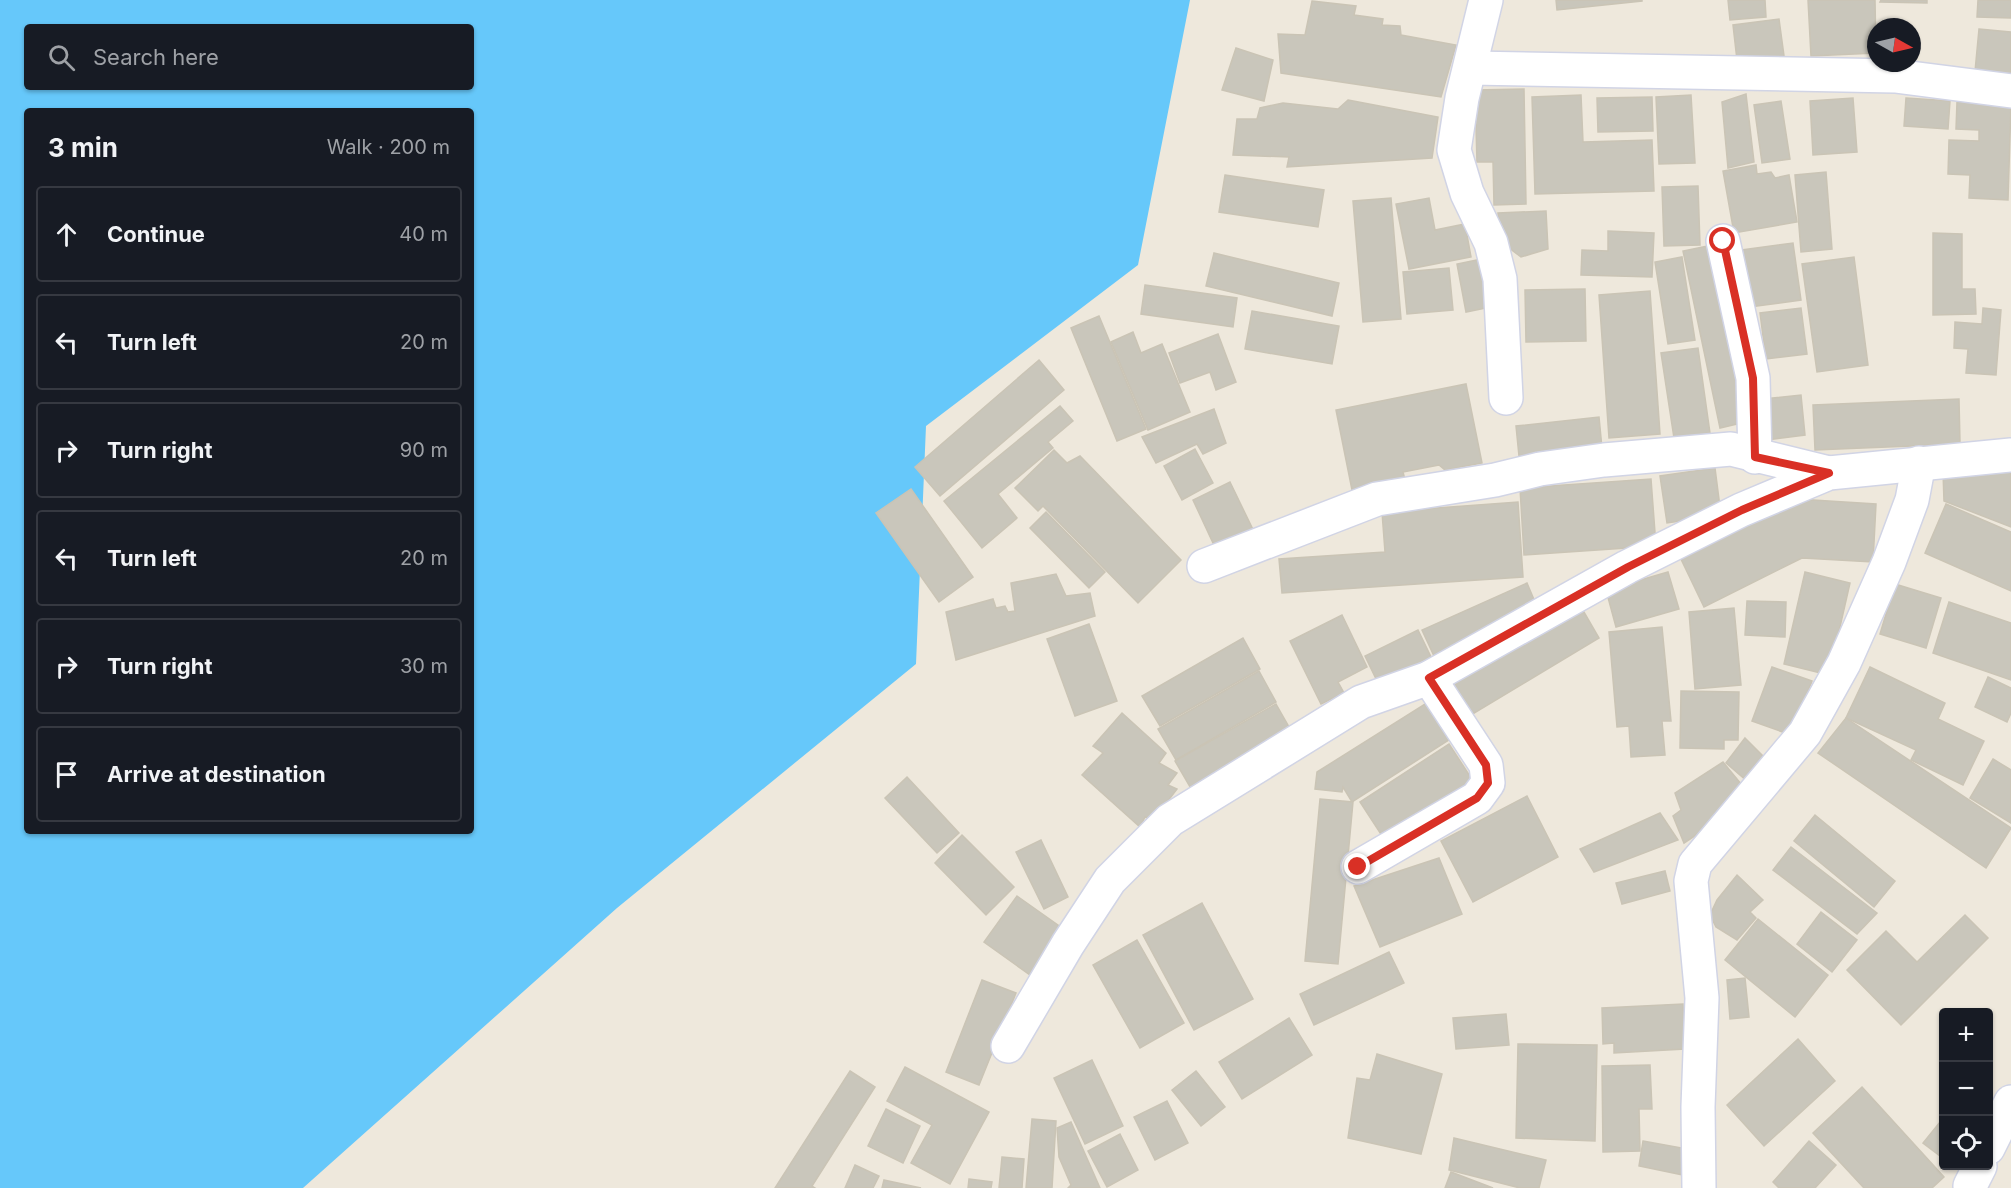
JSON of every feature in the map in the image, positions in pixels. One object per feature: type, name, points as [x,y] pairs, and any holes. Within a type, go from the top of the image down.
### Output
[{"type":"street","points":[[1486,0],[1462,98],[1454,150],[1467,193],[1491,243],[1500,279],[1506,398]]},
{"type":"street","points":[[1471,68],[1895,76],[2011,91]]},
{"type":"street","points":[[1723,241],[1753,378],[1755,457]]},
{"type":"street","points":[[1204,566],[1377,499],[1604,460],[1731,449],[1755,457],[1829,473]]},
{"type":"street","points":[[1008,1046],[1068,944],[1110,880],[1170,819],[1361,702],[1429,678],[1628,567],[1742,510],[1829,473],[2011,455]]},
{"type":"street","points":[[1699,1188],[1698,1107],[1702,998],[1691,881],[1695,864],[1805,733],[1845,663],[1912,500],[1919,463]]},
{"type":"street","points":[[1358,867],[1477,798],[1488,783],[1486,765],[1429,678]]},
{"type":"street","points":[[1993,1140],[2011,1102]]},
{"type":"water","points":[[0,0],[1190,0],[1138,265],[926,426],[916,664],[617,908],[303,1188],[0,1188]]},
{"type":"building","points":[[1556,0],[1642,0],[1642,1],[1557,10]]},
{"type":"building","points":[[1728,0],[1765,0],[1766,17],[1730,20]]},
{"type":"building","points":[[1808,0],[1875,0],[1875,18],[1867,18],[1867,53],[1811,56]]},
{"type":"building","points":[[1881,0],[1927,0],[1927,3],[1880,2]]},
{"type":"building","points":[[1978,0],[2011,0],[2011,18],[1977,17]]},
{"type":"building","points":[[1312,1],[1356,6],[1354,15],[1383,19],[1382,25],[1400,26],[1401,35],[1456,45],[1441,97],[1281,73],[1278,34],[1305,35]]},
{"type":"building","points":[[1779,19],[1785,63],[1738,69],[1733,25]]},
{"type":"building","points":[[1979,29],[2011,32],[2011,85],[1974,82]]},
{"type":"building","points":[[1236,48],[1273,60],[1264,101],[1222,90]]},
{"type":"building","points":[[1524,89],[1526,204],[1494,205],[1493,162],[1477,162],[1475,90]]},
{"type":"building","points":[[1746,94],[1754,162],[1728,168],[1722,102]]},
{"type":"building","points":[[1581,95],[1583,142],[1652,140],[1654,191],[1535,194],[1532,97]]},
{"type":"building","points":[[1691,95],[1695,163],[1659,164],[1656,97]]},
{"type":"building","points":[[1652,97],[1653,131],[1598,132],[1597,98]]},
{"type":"building","points":[[1853,98],[1857,152],[1813,155],[1810,101]]},
{"type":"building","points":[[1906,98],[1950,101],[1948,129],[1904,126]]},
{"type":"building","points":[[1348,100],[1438,117],[1432,158],[1287,167],[1289,157],[1233,155],[1237,119],[1257,119],[1260,108],[1283,103],[1338,109]]},
{"type":"building","points":[[1781,101],[1790,159],[1762,163],[1754,105]]},
{"type":"building","points":[[1957,102],[2011,104],[2008,200],[1969,198],[1970,175],[1948,174],[1949,140],[1979,141],[1979,130],[1956,129]]},
{"type":"building","points":[[1756,165],[1757,174],[1771,172],[1775,178],[1789,175],[1797,222],[1734,233],[1723,171]]},
{"type":"building","points":[[1826,172],[1832,249],[1801,252],[1795,175]]},
{"type":"building","points":[[1225,175],[1324,190],[1318,227],[1219,212]]},
{"type":"building","points":[[1698,186],[1700,245],[1664,246],[1662,187]]},
{"type":"building","points":[[1391,198],[1401,319],[1363,322],[1353,201]]},
{"type":"building","points":[[1429,198],[1435,230],[1465,224],[1471,257],[1409,269],[1396,204]]},
{"type":"building","points":[[1546,211],[1548,249],[1521,257],[1500,241],[1498,213]]},
{"type":"building","points":[[1608,231],[1654,233],[1652,277],[1581,275],[1582,250],[1608,251]]},
{"type":"building","points":[[1933,233],[1962,234],[1962,289],[1975,289],[1976,314],[1933,315]]},
{"type":"building","points":[[1793,243],[1801,300],[1750,307],[1742,250]]},
{"type":"building","points":[[1713,245],[1750,421],[1720,428],[1683,251]]},
{"type":"building","points":[[1214,253],[1339,283],[1332,316],[1206,286]]},
{"type":"building","points":[[1682,257],[1695,340],[1668,344],[1655,262]]},
{"type":"building","points":[[1854,257],[1868,365],[1817,372],[1802,264]]},
{"type":"building","points":[[1482,259],[1491,307],[1466,312],[1457,264]]},
{"type":"building","points":[[1449,268],[1453,310],[1407,314],[1403,272]]},
{"type":"building","points":[[1145,285],[1237,298],[1233,327],[1141,314]]},
{"type":"building","points":[[1585,289],[1586,341],[1526,342],[1525,290]]},
{"type":"building","points":[[1650,291],[1660,434],[1609,438],[1599,295]]},
{"type":"building","points":[[1801,308],[1807,354],[1766,359],[1760,313]]},
{"type":"building","points":[[1983,308],[2001,310],[1996,375],[1966,373],[1968,349],[1954,348],[1955,322],[1982,324]]},
{"type":"building","points":[[1252,311],[1339,326],[1332,364],[1245,349]]},
{"type":"building","points":[[1099,316],[1146,429],[1117,441],[1071,328]]},
{"type":"building","points":[[1133,332],[1141,353],[1162,344],[1190,412],[1148,430],[1111,342]]},
{"type":"building","points":[[1218,334],[1236,382],[1216,390],[1210,372],[1180,383],[1169,353]]},
{"type":"building","points":[[1698,348],[1710,433],[1674,438],[1661,353]]},
{"type":"building","points":[[1039,360],[1064,390],[940,496],[915,467]]},
{"type":"building","points":[[1466,384],[1482,463],[1445,470],[1439,465],[1403,472],[1405,480],[1352,490],[1336,410]]},
{"type":"building","points":[[1801,395],[1805,435],[1767,440],[1763,399]]},
{"type":"building","points":[[1959,399],[1960,444],[1815,450],[1813,405]]},
{"type":"building","points":[[1060,406],[1073,421],[1048,442],[1053,448],[998,494],[1017,518],[982,548],[944,501]]},
{"type":"building","points":[[1214,409],[1226,443],[1203,454],[1197,444],[1156,463],[1142,437]]},
{"type":"building","points":[[1599,417],[1602,448],[1519,456],[1516,426]]},
{"type":"building","points":[[1195,449],[1213,483],[1182,500],[1164,466]]},
{"type":"building","points":[[1054,450],[1067,463],[1080,456],[1181,560],[1138,603],[1043,506],[1038,511],[1015,488]]},
{"type":"building","points":[[1715,468],[1721,515],[1667,523],[1660,476]]},
{"type":"building","points":[[2011,471],[2011,527],[1944,501],[1943,472]]},
{"type":"building","points":[[1651,479],[1656,546],[1524,555],[1520,488]]},
{"type":"building","points":[[1230,482],[1258,540],[1220,558],[1193,500]]},
{"type":"building","points":[[911,489],[973,577],[939,602],[876,513]]},
{"type":"building","points":[[1797,499],[1876,504],[1873,562],[1802,558],[1704,607],[1680,557]]},
{"type":"building","points":[[1518,502],[1523,577],[1282,593],[1279,559],[1385,552],[1382,512]]},
{"type":"building","points":[[1946,504],[2011,532],[2011,591],[1925,553]]},
{"type":"building","points":[[1046,512],[1105,572],[1089,588],[1030,528]]},
{"type":"building","points":[[1668,572],[1679,609],[1616,627],[1606,590]]},
{"type":"building","points":[[1805,572],[1850,583],[1829,675],[1784,664]]},
{"type":"building","points":[[1056,574],[1066,596],[1090,593],[1095,616],[956,660],[946,612],[993,599],[996,608],[1005,606],[1008,612],[1015,611],[1011,583]]},
{"type":"building","points":[[1527,583],[1538,609],[1434,656],[1422,630]]},
{"type":"building","points":[[1895,584],[1941,598],[1926,648],[1880,634]]},
{"type":"building","points":[[1747,601],[1786,602],[1785,637],[1745,635]]},
{"type":"building","points":[[1949,602],[2011,623],[2011,680],[1933,653]]},
{"type":"building","points":[[1581,607],[1599,638],[1466,718],[1448,687]]},
{"type":"building","points":[[1734,608],[1741,685],[1695,689],[1689,612]]},
{"type":"building","points":[[1342,615],[1367,667],[1338,682],[1344,693],[1321,704],[1290,641]]},
{"type":"building","points":[[1089,624],[1117,701],[1075,716],[1047,639]]},
{"type":"building","points":[[1662,627],[1671,721],[1662,721],[1665,755],[1631,757],[1629,726],[1617,727],[1609,632]]},
{"type":"building","points":[[1418,630],[1432,659],[1379,685],[1365,656]]},
{"type":"building","points":[[1243,638],[1260,669],[1160,726],[1142,696]]},
{"type":"building","points":[[1772,667],[1812,681],[1791,735],[1752,721]]},
{"type":"building","points":[[1870,667],[1945,703],[1938,719],[1984,741],[1963,785],[1911,760],[1916,750],[1846,718]]},
{"type":"building","points":[[1259,671],[1276,702],[1176,760],[1158,729]]},
{"type":"building","points":[[1988,677],[2011,688],[2011,713],[2007,722],[1975,707]]},
{"type":"building","points":[[1681,691],[1739,692],[1738,740],[1724,740],[1724,749],[1680,748]]},
{"type":"building","points":[[1433,699],[1455,736],[1352,802],[1343,787],[1342,792],[1315,789],[1317,772]]},
{"type":"building","points":[[1276,704],[1293,734],[1193,792],[1175,761]]},
{"type":"building","points":[[1122,713],[1166,753],[1159,763],[1177,773],[1168,785],[1177,789],[1153,820],[1145,817],[1140,827],[1082,775],[1103,753],[1093,746]]},
{"type":"building","points":[[1846,718],[2011,828],[1986,868],[1818,753]]},
{"type":"building","points":[[1745,738],[1767,760],[1748,782],[1726,763]]},
{"type":"building","points":[[1449,744],[1477,787],[1388,845],[1360,802]]},
{"type":"building","points":[[1993,759],[2011,770],[2011,823],[1970,798]]},
{"type":"building","points":[[1723,762],[1746,790],[1722,818],[1684,843],[1673,816],[1681,810],[1675,793]]},
{"type":"building","points":[[907,777],[959,833],[937,853],[885,798]]},
{"type":"building","points":[[1527,796],[1558,857],[1473,902],[1441,841]]},
{"type":"building","points":[[1320,799],[1353,802],[1338,964],[1305,961]]},
{"type":"building","points":[[1660,813],[1678,840],[1594,872],[1580,849]]},
{"type":"building","points":[[1815,815],[1895,881],[1874,907],[1794,841]]},
{"type":"building","points":[[962,835],[1014,887],[986,915],[935,863]]},
{"type":"building","points":[[1041,840],[1068,897],[1044,909],[1016,852]]},
{"type":"building","points":[[1791,847],[1877,913],[1857,934],[1773,870]]},
{"type":"building","points":[[1439,858],[1462,914],[1380,947],[1354,886]]},
{"type":"building","points":[[1665,871],[1670,891],[1622,904],[1616,883]]},
{"type":"building","points":[[1737,875],[1763,900],[1750,912],[1756,918],[1737,940],[1716,927],[1710,915],[1717,900]]},
{"type":"building","points":[[1017,896],[1062,928],[1030,975],[984,942]]},
{"type":"building","points":[[1202,903],[1253,999],[1194,1030],[1143,935]]},
{"type":"building","points":[[1821,912],[1857,940],[1832,972],[1797,944]]},
{"type":"building","points":[[1965,915],[1988,938],[1901,1025],[1847,970],[1886,931],[1917,962]]},
{"type":"building","points":[[1758,919],[1828,975],[1795,1017],[1725,960]]},
{"type":"building","points":[[1137,940],[1184,1023],[1140,1048],[1093,965]]},
{"type":"building","points":[[1389,952],[1404,983],[1314,1025],[1300,994]]},
{"type":"building","points":[[1745,978],[1749,1017],[1730,1019],[1727,980]]},
{"type":"building","points":[[982,980],[1016,993],[979,1085],[946,1072]]},
{"type":"building","points":[[1683,1004],[1685,1049],[1614,1053],[1614,1043],[1603,1044],[1602,1008]]},
{"type":"building","points":[[1506,1014],[1509,1045],[1456,1049],[1453,1018]]},
{"type":"building","points":[[1289,1018],[1312,1055],[1242,1099],[1219,1062]]},
{"type":"building","points":[[1798,1039],[1835,1081],[1764,1146],[1727,1105]]},
{"type":"building","points":[[1518,1044],[1597,1045],[1595,1141],[1516,1138]]},
{"type":"building","points":[[1377,1054],[1442,1074],[1421,1154],[1348,1138],[1357,1078],[1370,1080]]},
{"type":"building","points":[[1092,1060],[1123,1126],[1085,1144],[1054,1078]]},
{"type":"building","points":[[1650,1065],[1652,1109],[1639,1109],[1640,1151],[1603,1152],[1602,1066]]},
{"type":"building","points":[[905,1067],[989,1112],[950,1184],[911,1163],[932,1125],[887,1101]]},
{"type":"building","points":[[850,1071],[875,1087],[812,1186],[815,1188],[775,1188]]},
{"type":"building","points":[[1196,1071],[1225,1107],[1201,1126],[1172,1090]]},
{"type":"building","points":[[1862,1087],[1944,1177],[1932,1188],[1864,1188],[1813,1133]]},
{"type":"building","points":[[1167,1101],[1188,1143],[1155,1160],[1134,1117]]},
{"type":"building","points":[[886,1109],[920,1126],[903,1163],[868,1146]]},
{"type":"building","points":[[1032,1119],[1056,1121],[1052,1188],[1026,1188]]},
{"type":"building","points":[[1071,1122],[1100,1188],[1068,1188],[1071,1185],[1059,1157],[1057,1128]]},
{"type":"building","points":[[1939,1123],[1939,1155],[1923,1143]]},
{"type":"building","points":[[1120,1134],[1138,1170],[1107,1187],[1088,1151]]},
{"type":"building","points":[[1454,1138],[1546,1160],[1539,1188],[1520,1188],[1449,1170]]},
{"type":"building","points":[[1643,1141],[1693,1150],[1688,1176],[1639,1166]]},
{"type":"building","points":[[1809,1141],[1836,1165],[1815,1188],[1779,1188],[1773,1182]]},
{"type":"building","points":[[1002,1157],[1024,1159],[1022,1188],[999,1188]]},
{"type":"building","points":[[855,1165],[879,1176],[873,1188],[845,1188]]},
{"type":"building","points":[[1451,1172],[1493,1188],[1445,1188]]},
{"type":"building","points":[[969,1179],[992,1182],[991,1188],[968,1188]]},
{"type":"building","points":[[884,1180],[921,1188],[882,1188]]},
{"type":"route","points":[[1358,867],[1477,798],[1488,783],[1486,765],[1429,678],[1530,624],[1628,567],[1742,510],[1829,473],[1755,457],[1753,378],[1723,241]]}]
